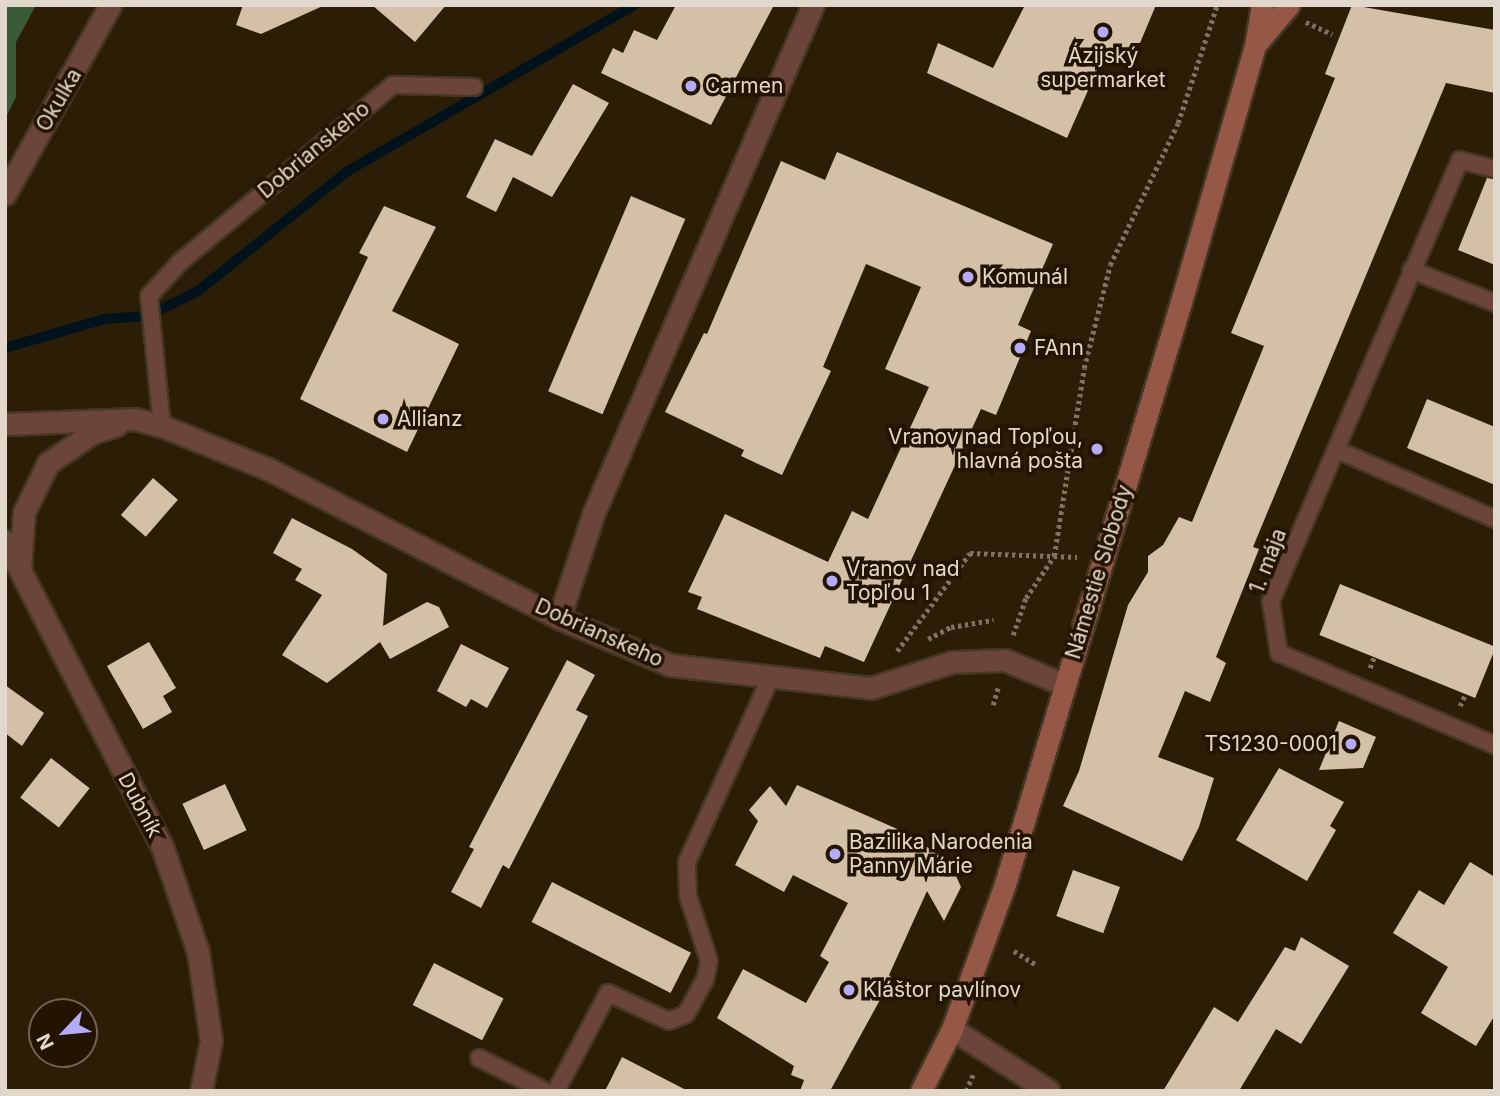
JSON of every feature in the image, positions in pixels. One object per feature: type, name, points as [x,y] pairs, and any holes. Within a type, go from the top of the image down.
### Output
[{"type":"street","name":"Okulka","points":[[5,194],[110,5]]},
{"type":"street","points":[[559,618],[594,512],[679,313],[798,49],[813,5]]},
{"type":"street","name":"Námestie Slobody","points":[[921,1091],[952,1029],[1005,884],[1255,46],[1262,5]]},
{"type":"street","points":[[1255,46],[1289,5]]},
{"type":"street","points":[[20,575],[24,512],[48,463],[92,433],[135,419]]},
{"type":"street","name":"Dobrianskeho","points":[[5,424],[135,419],[162,426],[268,469],[559,618],[670,665],[871,688],[952,662],[997,660],[1065,685]]},
{"type":"street","name":"Dubník","points":[[5,541],[20,575],[163,849],[198,953],[211,1041],[202,1090]]},
{"type":"street","points":[[952,1029],[1049,1091]]},
{"type":"lane","name":"Dobrianskeho","points":[[162,426],[149,296],[180,262],[393,85],[474,87]]},
{"type":"lane","name":"1. mája","points":[[1495,169],[1460,160],[1271,602],[1279,653],[1495,745]]},
{"type":"lane","points":[[1411,270],[1495,303]]},
{"type":"lane","points":[[1338,450],[1495,519]]},
{"type":"lane","points":[[556,1091],[608,993],[669,1021],[686,1014],[705,980],[709,961],[688,896],[687,862],[771,677]]},
{"type":"lane","points":[[479,1058],[545,1091]]},
{"type":"path","points":[[1013,635],[1026,598],[1054,556],[1084,368],[1110,265],[1178,123],[1217,5]]},
{"type":"path","points":[[993,620],[951,627],[892,657],[970,553],[1090,558]]},
{"type":"path","points":[[1014,951],[1035,964]]},
{"type":"path","points":[[966,1091],[974,1072]]},
{"type":"green space","points":[[5,5],[36,5],[16,42],[16,97],[5,119]]},
{"type":"building","points":[[243,5],[325,5],[261,34],[236,25]]},
{"type":"building","points":[[372,5],[446,5],[415,42]]},
{"type":"building","points":[[676,5],[774,5],[711,125],[601,73],[613,48],[623,53],[634,30],[657,40]]},
{"type":"building","points":[[1025,5],[1156,5],[1132,62],[1105,52],[1067,138],[927,73],[938,43],[993,68]]},
{"type":"building","points":[[1352,5],[1495,30],[1495,93],[1446,83],[1253,547],[1259,549],[1216,657],[1226,663],[1210,702],[1185,691],[1158,757],[1214,778],[1199,827],[1182,861],[1063,806],[1079,771],[1128,605],[1148,572],[1148,556],[1163,545],[1179,517],[1192,522],[1264,346],[1231,333],[1335,78],[1325,74]]},
{"type":"building","points":[[573,84],[609,103],[552,197],[513,177],[496,212],[466,197],[495,139],[532,156]]},
{"type":"building","points":[[837,152],[1053,244],[1018,325],[1031,331],[996,415],[981,409],[864,662],[825,646],[820,658],[697,609],[702,597],[688,592],[725,514],[828,562],[852,511],[868,519],[929,387],[885,369],[921,287],[866,264],[823,367],[831,371],[782,475],[741,456],[744,450],[665,412],[704,333],[707,334],[781,161],[825,180]]},
{"type":"building","points":[[1487,178],[1495,179],[1495,265],[1458,250]]},
{"type":"building","points":[[631,196],[685,219],[602,414],[548,391]]},
{"type":"building","points":[[384,206],[436,227],[392,311],[459,344],[407,452],[300,399],[368,257],[359,253]]},
{"type":"building","points":[[1427,399],[1495,427],[1495,485],[1407,448]]},
{"type":"building","points":[[153,478],[178,500],[146,537],[121,515]]},
{"type":"building","points":[[292,518],[352,549],[387,574],[383,626],[427,602],[439,607],[449,627],[390,659],[380,642],[327,683],[282,655],[322,595],[295,580],[302,569],[273,553]]},
{"type":"building","points":[[1340,584],[1495,647],[1475,698],[1319,635]]},
{"type":"building","points":[[149,642],[176,688],[163,696],[172,712],[143,729],[107,666]]},
{"type":"building","points":[[461,644],[509,668],[487,708],[471,699],[466,707],[437,691]]},
{"type":"building","points":[[567,660],[595,675],[576,710],[588,716],[509,869],[503,865],[481,908],[451,892],[474,849],[469,847]]},
{"type":"building","points":[[5,685],[44,713],[22,746],[5,733]]},
{"type":"building","name":"TS1230-0001","points":[[1339,721],[1376,737],[1363,768],[1319,770]]},
{"type":"building","points":[[51,758],[90,788],[59,828],[20,797]]},
{"type":"building","points":[[1279,768],[1344,802],[1330,826],[1336,830],[1307,881],[1236,840]]},
{"type":"building","points":[[225,784],[247,830],[204,850],[182,804]]},
{"type":"building","points":[[797,785],[911,835],[951,865],[961,887],[944,921],[927,891],[889,975],[892,978],[830,1091],[800,1091],[804,1080],[791,1075],[794,1066],[717,1018],[743,969],[806,1003],[829,962],[820,956],[848,903],[793,875],[784,892],[735,865],[758,821],[749,810],[770,786],[786,806]]},
{"type":"building","points":[[1470,862],[1495,877],[1495,1015],[1476,1046],[1421,1013],[1448,967],[1393,933],[1419,890],[1444,905]]},
{"type":"building","points":[[1073,870],[1120,887],[1103,933],[1056,916]]},
{"type":"building","points":[[552,882],[691,953],[671,993],[532,922]]},
{"type":"building","points":[[1301,937],[1349,966],[1301,1044],[1276,1029],[1239,1091],[1163,1091],[1214,1007],[1238,1022],[1285,947],[1295,951]]},
{"type":"building","points":[[434,963],[503,998],[482,1040],[413,1005]]},
{"type":"building","points":[[622,1057],[688,1091],[605,1091]]},
{"type":"waterway","points":[[5,348],[104,319],[147,316],[198,291],[348,171],[634,5]]},
{"type":"place","name":"Ázijský supermarket","points":[[1103,32]]},
{"type":"place","name":"Carmen","points":[[691,86]]},
{"type":"place","name":"Komunál","points":[[968,277]]},
{"type":"place","name":"FAnn","points":[[1020,348]]},
{"type":"place","name":"Allianz","points":[[383,419]]},
{"type":"place","name":"Vranov nad Topľou, hlavná pošta","points":[[1097,449]]},
{"type":"place","name":"Vranov nad Topľou 1","points":[[832,581]]},
{"type":"place","name":"TS1230-0001","points":[[1351,744]]},
{"type":"place","name":"Bazilika Narodenia Panny Márie","points":[[835,854]]},
{"type":"place","name":"Kláštor pavlínov","points":[[849,990]]}]
